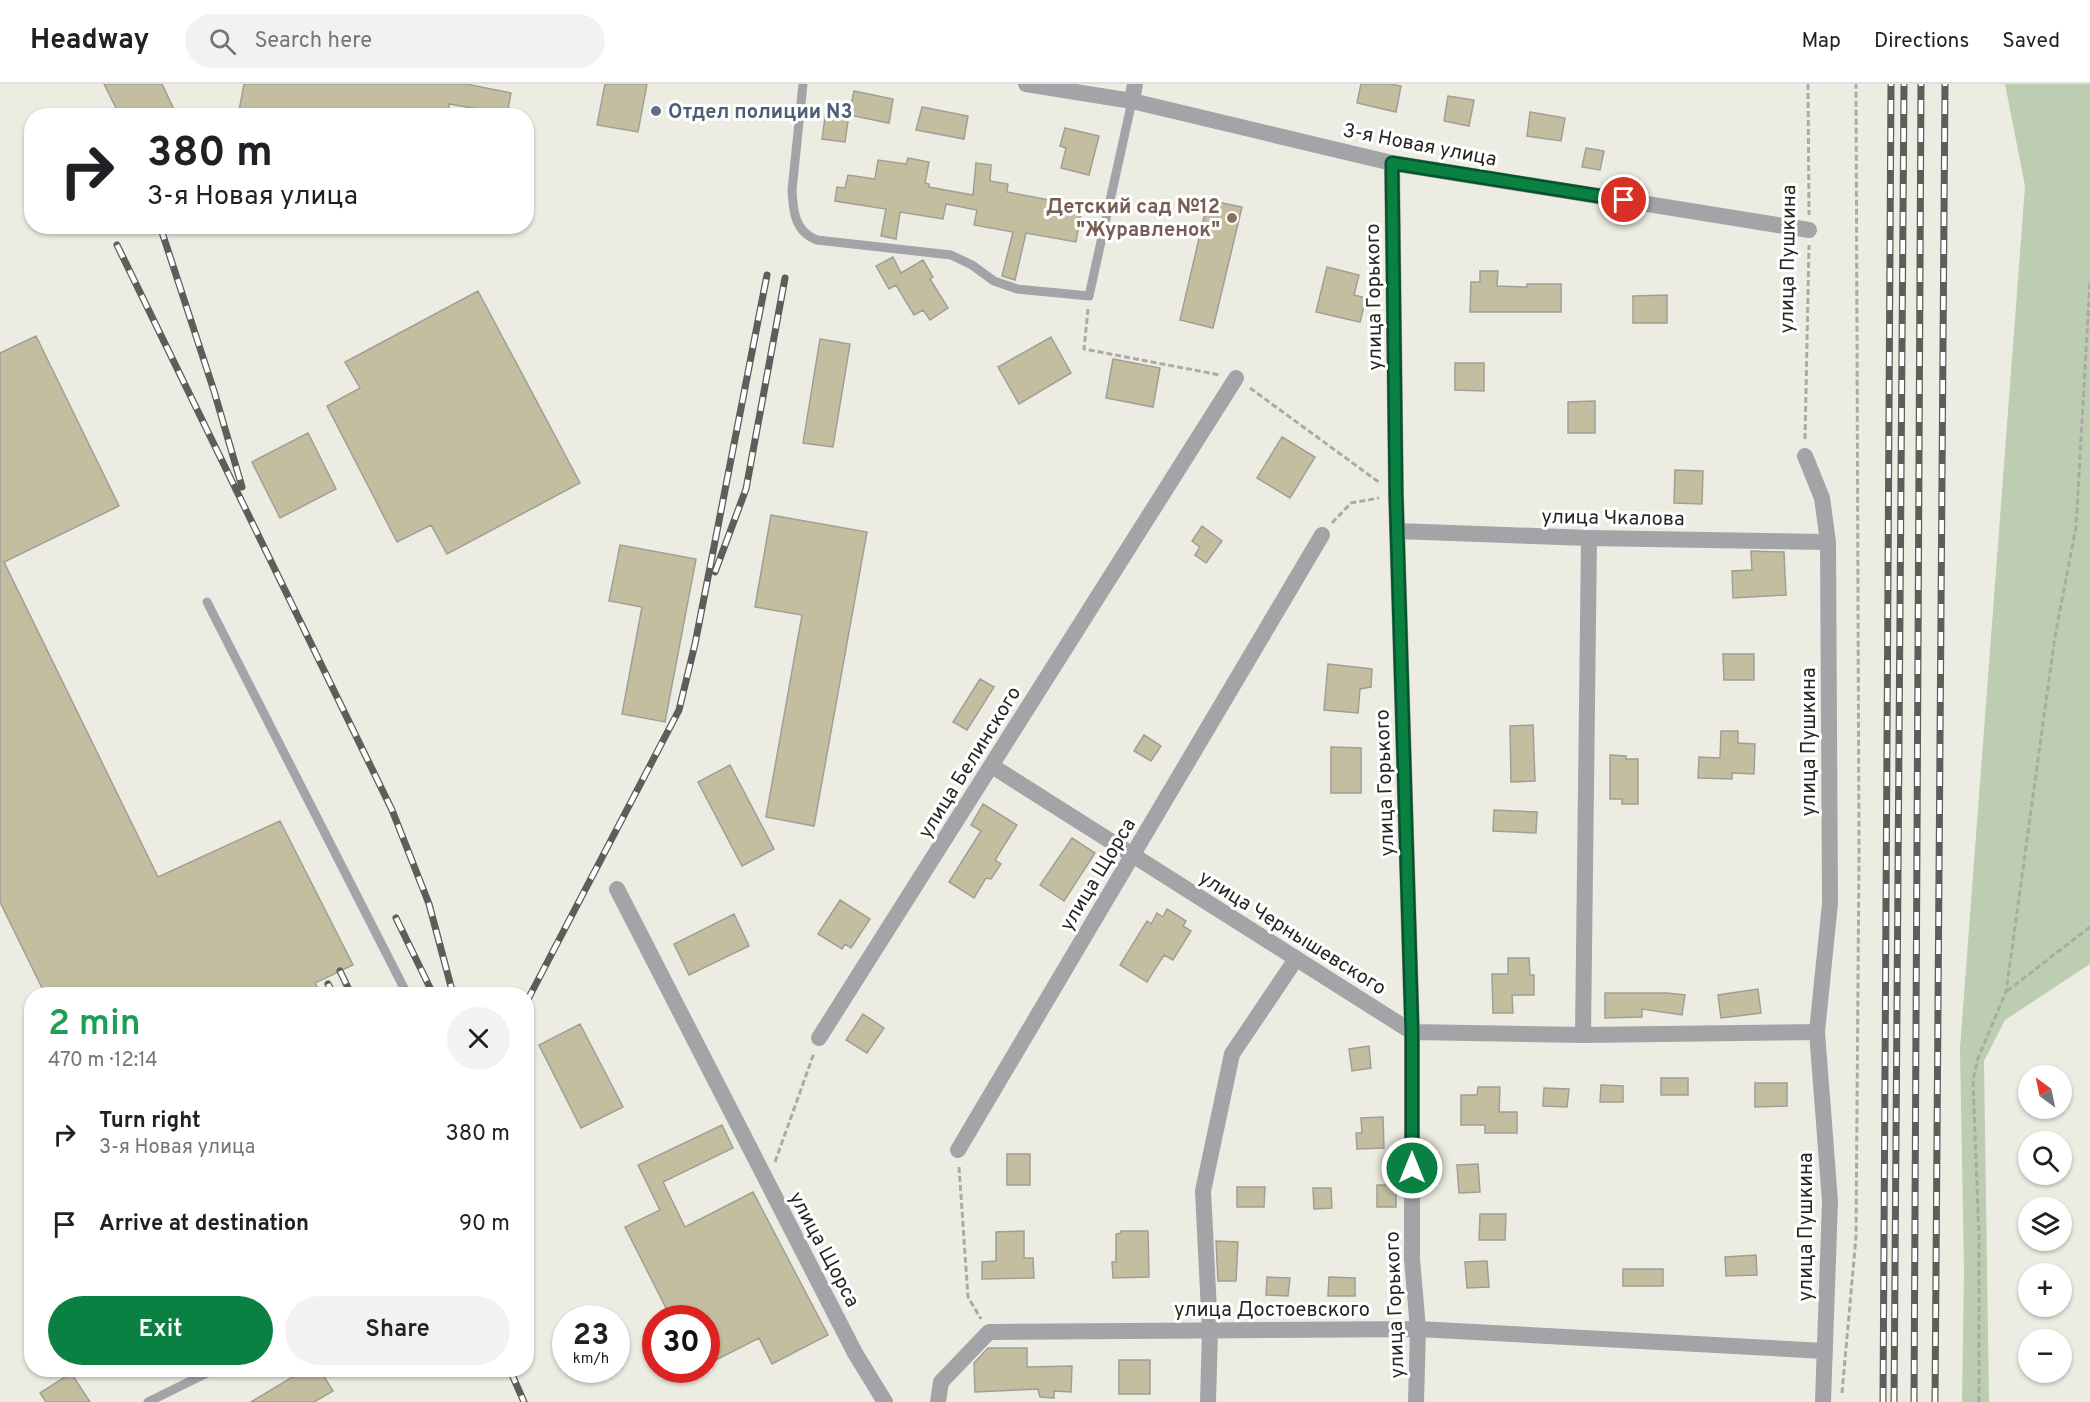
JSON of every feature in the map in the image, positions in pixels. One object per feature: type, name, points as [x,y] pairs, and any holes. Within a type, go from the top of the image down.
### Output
[{"type":"street","name":"3-я Новая улица","points":[[1026,84],[1132,101],[1392,163],[1809,230]]},
{"type":"street","points":[[1132,101],[1135,84]]},
{"type":"street","name":"улица Горького","points":[[1392,163],[1396,495],[1412,1032],[1412,1259],[1418,1329],[1416,1402]]},
{"type":"street","name":"улица Белинского","points":[[819,1038],[1236,378]]},
{"type":"street","name":"улица Пушкина","points":[[1805,456],[1822,498],[1828,542],[1830,903],[1817,1032],[1830,1201],[1823,1402]]},
{"type":"street","name":"улица Чкалова","points":[[1397,531],[1589,538],[1828,542]]},
{"type":"street","name":"улица Щорса","points":[[958,1150],[1322,535]]},
{"type":"street","points":[[1583,1035],[1589,538]]},
{"type":"street","name":"улица Чернышевского","points":[[992,766],[1412,1032]]},
{"type":"street","name":"улица Щорса","points":[[617,889],[855,1353],[885,1402]]},
{"type":"street","points":[[1208,1402],[1210,1331],[1203,1191],[1232,1054],[1296,959]]},
{"type":"street","points":[[1412,1032],[1583,1035],[1817,1032]]},
{"type":"street","name":"улица Достоевского","points":[[989,1332],[1418,1329],[1825,1350]]},
{"type":"street","points":[[938,1402],[941,1382],[989,1332]]},
{"type":"lane","points":[[803,84],[792,190],[797,222],[808,236],[817,240],[951,255],[972,265],[994,281],[1017,289],[1089,296],[1132,101]]},
{"type":"lane","points":[[207,602],[403,987]]},
{"type":"lane","points":[[148,1402],[199,1377]]},
{"type":"path","name":"улица Пушкина","points":[[1805,456],[1809,230],[1808,84]]},
{"type":"path","points":[[1841,1402],[1857,1237],[1859,842],[1856,84]]},
{"type":"path","points":[[1979,1402],[1980,1237],[1973,1080],[1978,1058],[2006,992],[2055,636],[2076,527],[2090,280]]},
{"type":"path","points":[[1322,535],[1351,503],[1396,495]]},
{"type":"path","points":[[2006,992],[2090,927]]},
{"type":"path","points":[[767,1184],[819,1038]]},
{"type":"path","points":[[958,1150],[968,1297],[989,1332]]},
{"type":"green space","points":[[2005,84],[2090,84],[2090,964],[2005,1020],[1984,1061],[1989,1402],[1962,1402],[1964,1271],[1960,1048],[2025,186]]},
{"type":"building","points":[[104,84],[162,84],[173,108],[116,108]]},
{"type":"building","points":[[244,84],[466,84],[511,93],[508,108],[472,108],[449,104],[449,108],[240,108]]},
{"type":"building","points":[[605,84],[647,84],[638,132],[597,125]]},
{"type":"building","points":[[1361,84],[1401,86],[1396,112],[1357,103]]},
{"type":"building","points":[[854,91],[893,99],[889,123],[849,115]]},
{"type":"building","points":[[1448,96],[1474,100],[1469,126],[1444,121]]},
{"type":"building","points":[[922,107],[968,116],[964,139],[916,130]]},
{"type":"building","points":[[826,111],[849,114],[845,142],[822,139]]},
{"type":"building","points":[[1530,112],[1565,118],[1561,141],[1527,136]]},
{"type":"building","points":[[1065,128],[1099,136],[1089,175],[1061,168],[1066,148],[1060,146]]},
{"type":"building","points":[[1586,148],[1604,151],[1600,170],[1582,167]]},
{"type":"building","points":[[908,158],[929,162],[925,183],[929,184],[929,187],[973,195],[976,163],[991,165],[990,181],[1008,184],[1007,192],[1082,206],[1076,242],[1026,233],[1015,280],[1002,276],[1013,232],[974,225],[977,210],[946,204],[943,219],[900,212],[896,239],[881,236],[886,209],[835,201],[837,187],[845,188],[848,175],[875,179],[878,160],[906,164]]},
{"type":"building","points":[[1208,200],[1242,207],[1213,328],[1180,320]]},
{"type":"building","points":[[893,257],[901,273],[923,260],[933,277],[930,279],[948,308],[930,320],[923,310],[914,315],[896,285],[889,289],[876,266]]},
{"type":"building","points":[[1327,267],[1359,275],[1354,295],[1366,298],[1360,322],[1316,312]]},
{"type":"building","points":[[1480,271],[1498,271],[1497,286],[1527,287],[1527,284],[1561,284],[1561,312],[1470,312],[1471,282],[1480,282]]},
{"type":"building","points":[[478,291],[580,483],[447,554],[431,525],[397,542],[327,406],[360,388],[345,362]]},
{"type":"building","points":[[1667,295],[1667,323],[1633,323],[1633,296]]},
{"type":"building","points":[[36,336],[119,506],[4,562],[158,877],[280,821],[353,965],[315,983],[317,987],[42,987],[0,902],[0,353]]},
{"type":"building","points":[[1051,337],[1071,373],[1019,404],[998,367]]},
{"type":"building","points":[[820,339],[850,344],[833,447],[803,443]]},
{"type":"building","points":[[1113,359],[1160,368],[1153,407],[1106,398]]},
{"type":"building","points":[[1455,363],[1484,363],[1484,391],[1455,390]]},
{"type":"building","points":[[1595,401],[1595,433],[1568,433],[1568,402]]},
{"type":"building","points":[[308,433],[336,489],[280,518],[252,462]]},
{"type":"building","points":[[1282,437],[1315,457],[1290,498],[1257,478]]},
{"type":"building","points":[[1675,470],[1703,471],[1702,504],[1674,503]]},
{"type":"building","points":[[771,515],[867,532],[814,826],[766,817],[802,615],[755,607]]},
{"type":"building","points":[[1202,526],[1222,541],[1206,563],[1195,555],[1200,547],[1192,541]]},
{"type":"building","points":[[620,545],[696,559],[665,722],[622,714],[642,607],[609,601]]},
{"type":"building","points":[[1751,551],[1784,552],[1786,595],[1733,598],[1732,571],[1752,570]]},
{"type":"building","points":[[1723,654],[1754,654],[1754,680],[1724,680]]},
{"type":"building","points":[[1328,664],[1372,669],[1371,687],[1360,689],[1358,713],[1324,710]]},
{"type":"building","points":[[980,679],[994,687],[967,730],[953,722]]},
{"type":"building","points":[[1533,725],[1535,781],[1511,782],[1510,726]]},
{"type":"building","points":[[1721,731],[1738,731],[1738,743],[1755,744],[1754,774],[1732,773],[1732,779],[1698,778],[1699,757],[1720,758]]},
{"type":"building","points":[[1144,735],[1161,746],[1151,761],[1134,751]]},
{"type":"building","points":[[1331,747],[1361,748],[1361,793],[1331,793]]},
{"type":"building","points":[[1610,755],[1638,759],[1638,804],[1622,804],[1622,799],[1610,799]]},
{"type":"building","points":[[730,765],[774,849],[742,866],[698,782]]},
{"type":"building","points":[[983,804],[1017,825],[995,860],[1001,864],[991,879],[986,878],[974,898],[949,882],[981,831],[971,825]]},
{"type":"building","points":[[1494,810],[1537,812],[1536,833],[1493,831]]},
{"type":"building","points":[[1072,838],[1095,853],[1064,901],[1040,885]]},
{"type":"building","points":[[840,900],[870,919],[851,948],[845,944],[842,949],[818,934]]},
{"type":"building","points":[[1167,909],[1186,921],[1183,926],[1191,931],[1173,960],[1164,955],[1147,982],[1120,965],[1147,921],[1151,924],[1157,913],[1163,917]]},
{"type":"building","points":[[734,914],[749,946],[689,975],[674,944]]},
{"type":"building","points":[[1508,958],[1529,958],[1530,975],[1534,975],[1534,995],[1512,995],[1513,1013],[1493,1013],[1492,974],[1508,974]]},
{"type":"building","points":[[1758,989],[1761,1013],[1721,1018],[1718,995]]},
{"type":"building","points":[[1605,993],[1685,995],[1682,1015],[1642,1009],[1642,1017],[1605,1018]]},
{"type":"building","points":[[863,1014],[884,1028],[867,1053],[846,1040]]},
{"type":"building","points":[[580,1024],[623,1107],[581,1128],[539,1045]]},
{"type":"building","points":[[1369,1046],[1371,1068],[1352,1071],[1349,1049]]},
{"type":"building","points":[[1661,1078],[1688,1078],[1688,1095],[1661,1095]]},
{"type":"building","points":[[1755,1083],[1787,1083],[1787,1106],[1755,1107]]},
{"type":"building","points":[[1601,1085],[1623,1086],[1623,1102],[1600,1102]]},
{"type":"building","points":[[1478,1087],[1500,1087],[1499,1112],[1517,1112],[1517,1133],[1485,1133],[1485,1125],[1461,1125],[1461,1095],[1477,1095]]},
{"type":"building","points":[[1544,1088],[1569,1089],[1567,1107],[1543,1106]]},
{"type":"building","points":[[1383,1117],[1384,1148],[1357,1149],[1356,1133],[1362,1133],[1361,1118]]},
{"type":"building","points":[[722,1125],[733,1148],[663,1182],[685,1227],[753,1192],[828,1335],[772,1364],[759,1338],[720,1358],[720,1305],[664,1305],[625,1227],[660,1210],[638,1165]]},
{"type":"building","points":[[1007,1154],[1030,1154],[1030,1185],[1007,1185]]},
{"type":"building","points":[[1478,1164],[1480,1192],[1459,1193],[1457,1165]]},
{"type":"building","points":[[1377,1185],[1396,1185],[1396,1207],[1377,1207]]},
{"type":"building","points":[[1237,1187],[1265,1187],[1264,1207],[1237,1207]]},
{"type":"building","points":[[1313,1188],[1331,1188],[1332,1208],[1314,1209]]},
{"type":"building","points":[[1480,1214],[1506,1214],[1505,1240],[1479,1240]]},
{"type":"building","points":[[1024,1231],[1024,1258],[1033,1258],[1034,1278],[982,1279],[982,1262],[996,1261],[996,1232]]},
{"type":"building","points":[[1121,1231],[1148,1231],[1149,1277],[1113,1278],[1112,1262],[1116,1262],[1116,1234]]},
{"type":"building","points":[[1216,1241],[1238,1242],[1236,1281],[1218,1281]]},
{"type":"building","points":[[1756,1255],[1757,1275],[1726,1276],[1725,1257]]},
{"type":"building","points":[[1487,1261],[1489,1287],[1467,1288],[1465,1262]]},
{"type":"building","points":[[1623,1269],[1663,1269],[1663,1286],[1623,1286]]},
{"type":"building","points":[[1267,1277],[1290,1278],[1288,1296],[1266,1295]]},
{"type":"building","points":[[1329,1277],[1355,1278],[1355,1296],[1328,1296]]},
{"type":"building","points":[[988,1348],[1027,1348],[1027,1367],[1072,1366],[1071,1392],[1054,1391],[1054,1398],[1040,1397],[1038,1389],[975,1392],[974,1363]]},
{"type":"building","points":[[1119,1360],[1150,1360],[1150,1394],[1119,1394]]},
{"type":"building","points":[[65,1377],[74,1377],[90,1402],[46,1402],[40,1393]]},
{"type":"building","points":[[292,1377],[324,1377],[333,1391],[314,1402],[251,1402]]},
{"type":"railway","points":[[1883,1402],[1891,84]]},
{"type":"railway","points":[[1894,1402],[1904,84]]},
{"type":"railway","points":[[1914,1402],[1921,84]]},
{"type":"railway","points":[[1935,1402],[1945,84]]},
{"type":"railway","points":[[163,234],[214,391],[242,487]]},
{"type":"railway","points":[[117,245],[392,810],[429,904],[451,987]]},
{"type":"railway","points":[[534,988],[679,710],[695,644],[767,275]]},
{"type":"railway","points":[[715,572],[746,489],[785,278]]},
{"type":"railway","points":[[396,918],[430,987]]},
{"type":"railway","points":[[340,971],[348,987]]},
{"type":"railway","points":[[513,1377],[524,1402]]},
{"type":"place","name":"Отдел полиции N3","points":[[656,111]]},
{"type":"place","name":"Детский сад №12 \"Журавленок\"","points":[[1232,218]]},
{"type":"route","points":[[1412,1168],[1412,1032],[1396,495],[1392,163],[1624,200]]}]
